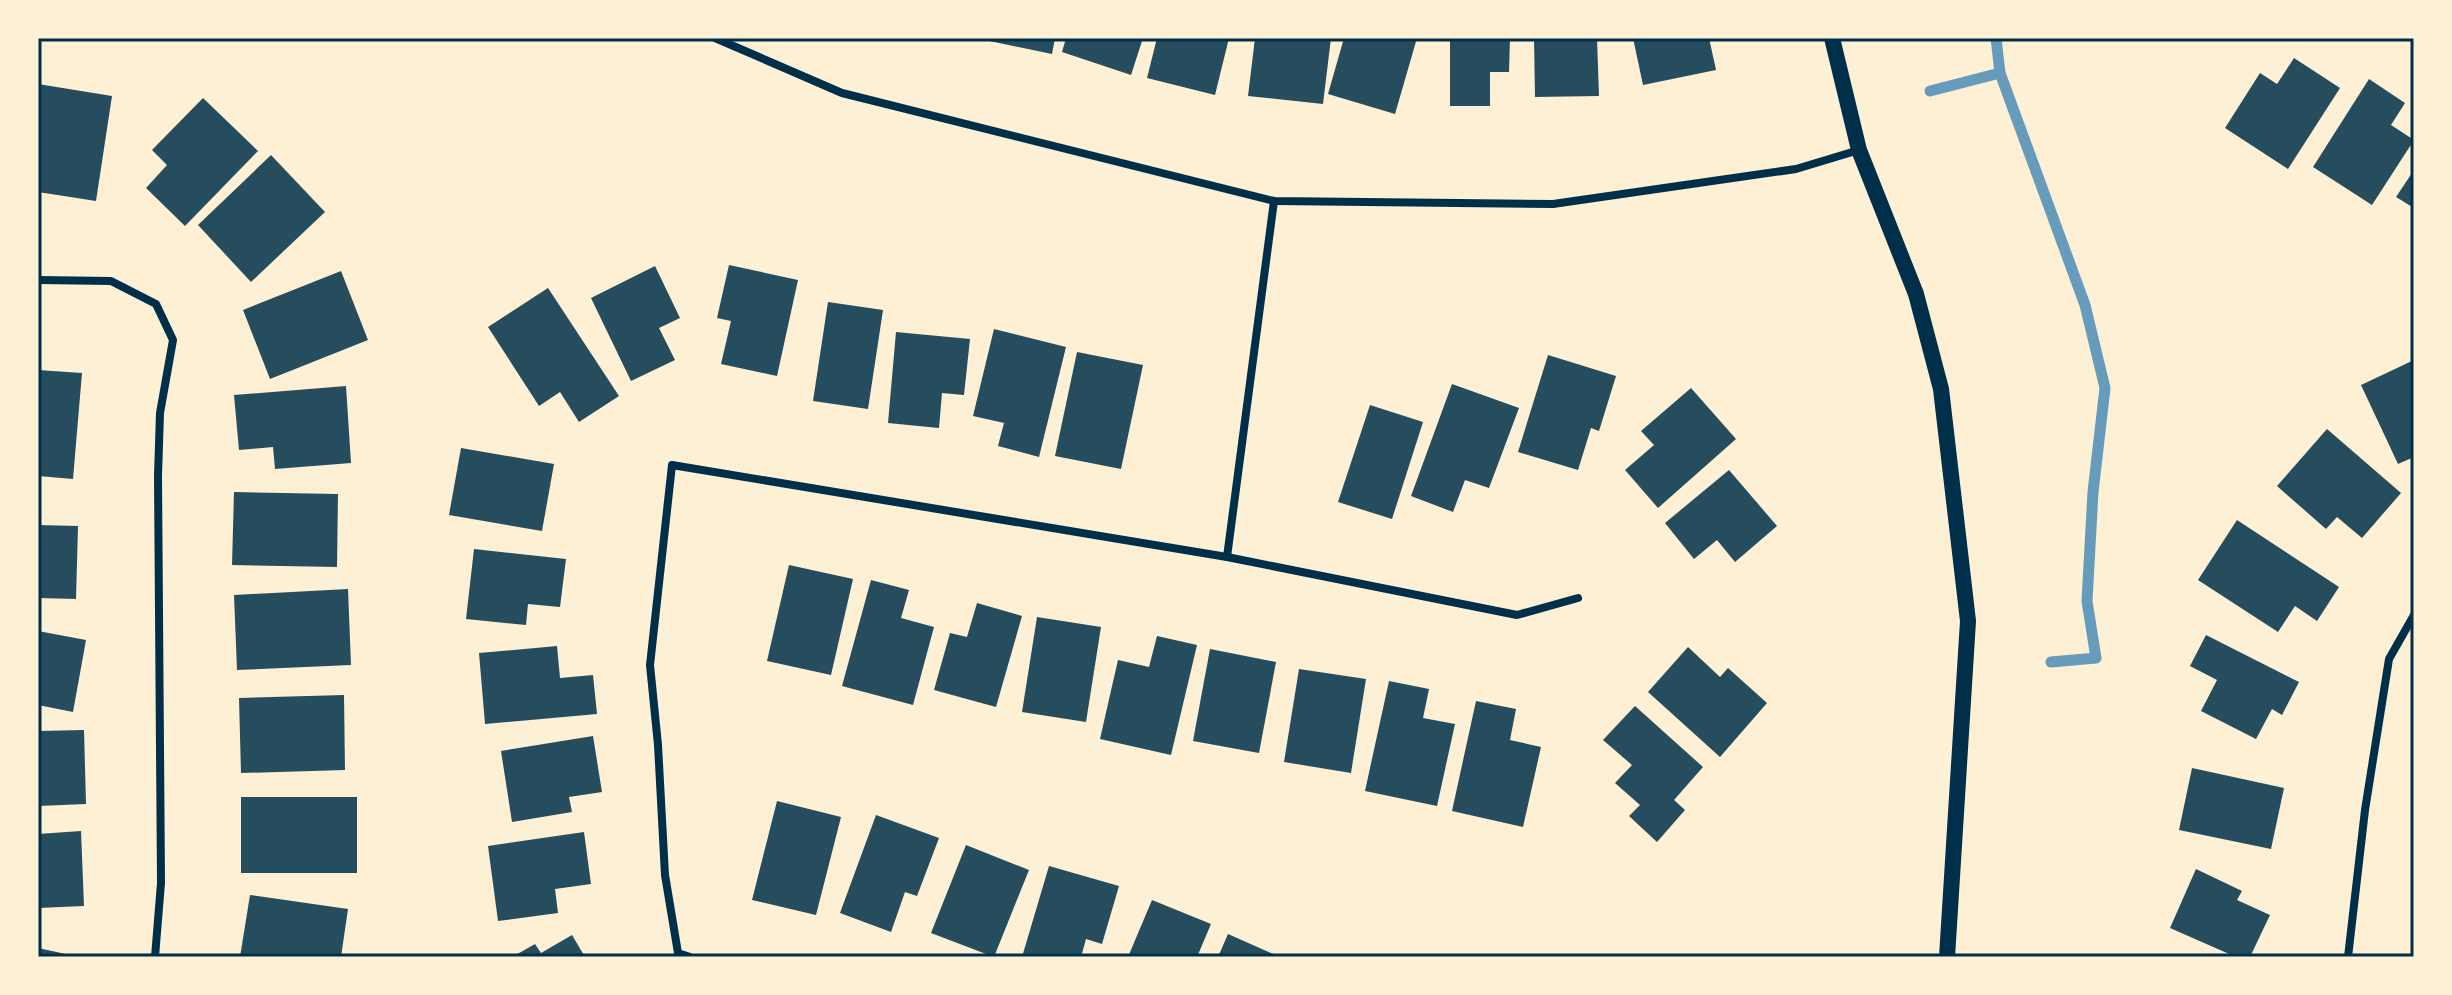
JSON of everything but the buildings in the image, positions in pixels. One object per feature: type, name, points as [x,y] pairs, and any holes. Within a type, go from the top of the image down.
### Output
[{"type":"main road","points":[[1832,38],[1859,150],[1916,294],[1941,389],[1968,621],[1947,957]]},
{"type":"street","points":[[715,38],[842,93],[1274,201],[1553,204],[1796,169],[1859,150]]},
{"type":"street","points":[[1227,557],[1274,201]]},
{"type":"street","points":[[38,280],[111,281],[156,304],[173,340],[160,413],[158,476],[161,883],[155,957]]},
{"type":"street","points":[[690,957],[678,953],[665,875],[650,665],[672,465],[1227,557],[1517,615],[1578,598]]},
{"type":"street","points":[[2348,957],[2365,810],[2389,659],[2414,615]]},
{"type":"waterway","points":[[1930,91],[2000,73],[1996,38]]},
{"type":"waterway","points":[[2000,73],[2085,305],[2105,388],[2093,492],[2087,601],[2096,658],[2051,662]]}]
